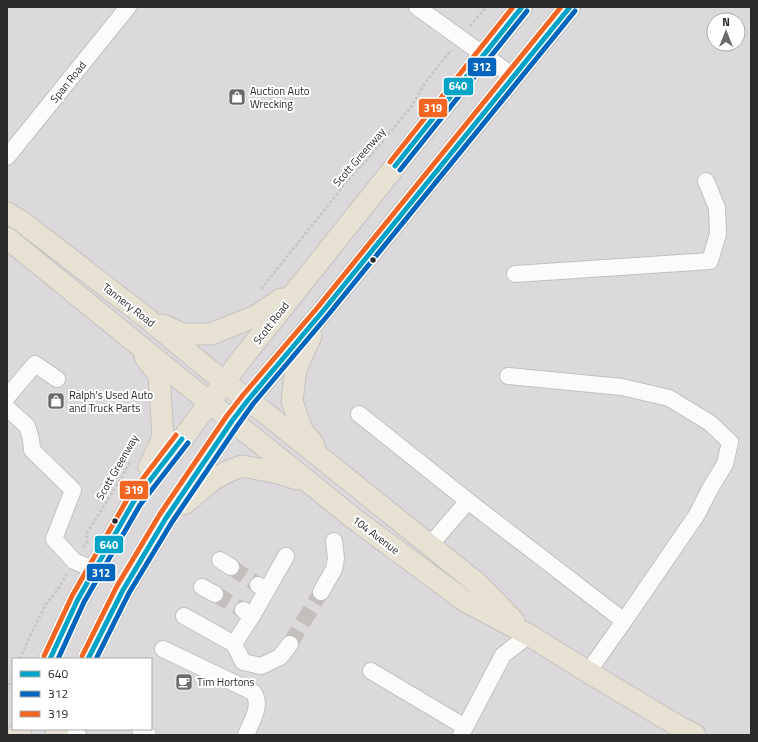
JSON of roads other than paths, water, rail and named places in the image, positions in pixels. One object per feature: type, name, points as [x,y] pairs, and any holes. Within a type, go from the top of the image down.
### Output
[{"type":"main road","name":"Scott Road","points":[[50,658],[78,599],[134,501],[181,441],[224,382],[522,7]]},
{"type":"main road","points":[[89,658],[123,590],[166,518],[232,421],[570,7]]},
{"type":"main road","name":"Tannery Road","points":[[7,213],[21,221],[148,319],[248,400]]},
{"type":"main road","points":[[7,238],[232,421]]},
{"type":"main road","points":[[148,319],[183,334],[211,334],[256,316],[300,286]]},
{"type":"main road","points":[[322,312],[296,369],[292,401],[302,430],[330,464]]},
{"type":"main road","points":[[134,342],[158,375],[164,437],[134,501]]},
{"type":"main road","name":"104 Avenue","points":[[248,400],[330,464],[478,584],[529,635]]},
{"type":"main road","name":"104 Avenue","points":[[232,421],[353,518],[465,601],[529,635],[588,672],[695,735]]},
{"type":"main road","points":[[166,518],[214,479],[242,466],[279,472],[311,484]]},
{"type":"street","name":"Span Road","points":[[7,157],[128,7]]},
{"type":"street","points":[[417,7],[514,76]]},
{"type":"street","points":[[515,274],[710,261],[718,234],[717,208],[706,181]]},
{"type":"street","points":[[7,398],[35,364],[57,379]]},
{"type":"street","points":[[508,376],[622,387],[669,398],[710,423],[730,442],[725,464],[696,516],[588,672]]},
{"type":"street","points":[[7,408],[27,426],[32,439],[32,450],[73,490],[54,539],[74,561],[95,570]]},
{"type":"street","points":[[359,414],[468,501],[624,621]]},
{"type":"street","points":[[430,545],[468,501]]},
{"type":"street","points":[[321,592],[334,569],[336,558],[334,542]]},
{"type":"street","points":[[234,644],[247,613],[262,587],[286,556]]},
{"type":"street","points":[[184,616],[234,644],[243,662],[261,666],[280,657],[290,644]]},
{"type":"street","points":[[370,671],[463,731],[503,655],[529,635]]},
{"type":"street","points":[[163,649],[253,692],[256,696],[257,709],[246,735]]},
{"type":"street","points":[[65,730],[78,735]]},
{"type":"tunnel","points":[[231,567],[258,585]]},
{"type":"tunnel","points":[[290,644],[321,592]]},
{"type":"tunnel","points":[[215,594],[243,610]]},
{"type":"place","name":"Auction Auto Wrecking","points":[[237,97]]},
{"type":"place","name":"Ralph's Used Auto and Truck Parts","points":[[56,401]]},
{"type":"place","name":"Tim Hortons","points":[[184,682]]}]
